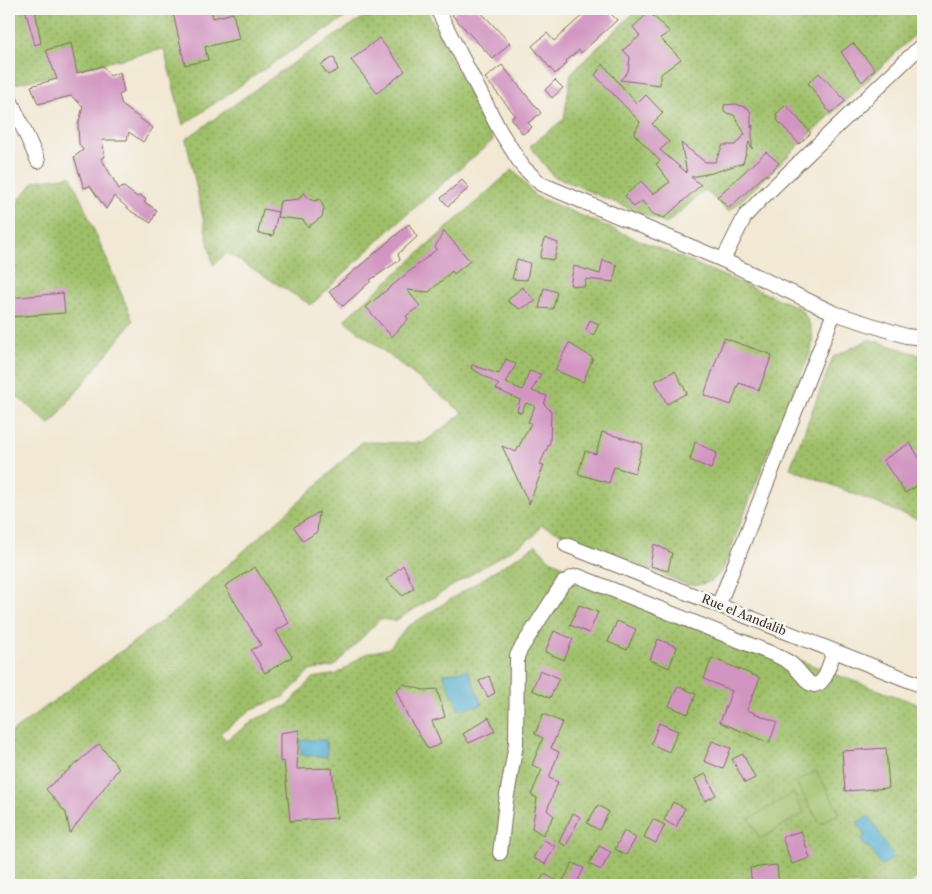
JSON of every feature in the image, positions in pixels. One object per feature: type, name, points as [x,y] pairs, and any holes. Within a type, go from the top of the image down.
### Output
[{"type":"street","points":[[437,9],[500,132],[523,168],[541,184],[723,260],[834,313],[906,336],[923,338]]},
{"type":"street","points":[[723,260],[745,216],[923,44]]},
{"type":"street","points":[[9,97],[38,161]]},
{"type":"street","points":[[719,604],[834,313]]},
{"type":"street","name":"Rue el Aandalib","points":[[566,545],[923,686]]},
{"type":"street","points":[[500,853],[506,801],[516,744],[517,656],[568,579],[578,576],[791,662],[809,683],[820,683],[825,677],[834,652]]},
{"type":"green space","points":[[9,9],[359,9],[279,59],[183,125],[164,49],[15,84],[9,71]]},
{"type":"green space","points":[[376,9],[426,9],[493,140],[396,224],[311,305],[227,253],[213,265],[186,139],[284,69]]},
{"type":"green space","points":[[638,9],[923,9],[923,27],[729,212],[705,190],[666,224],[553,176],[530,146],[564,119],[571,73]]},
{"type":"green space","points":[[513,169],[535,196],[800,308],[807,319],[813,339],[811,351],[766,457],[723,569],[715,578],[708,582],[688,585],[541,525],[534,536],[395,621],[380,619],[335,666],[309,671],[284,697],[252,709],[220,733],[226,740],[258,718],[288,705],[312,678],[337,674],[365,654],[389,648],[407,627],[536,545],[550,560],[566,567],[837,675],[923,706],[923,872],[909,885],[654,885],[651,880],[642,885],[9,885],[9,734],[182,606],[301,500],[362,442],[423,443],[463,413],[344,320]]},
{"type":"green space","points":[[71,176],[133,321],[50,425],[9,389],[9,211],[35,181]]},
{"type":"green space","points":[[870,339],[923,356],[923,522],[790,468],[833,357]]},
{"type":"green space","points":[[816,771],[840,813],[820,824],[796,782]]},
{"type":"green space","points":[[793,793],[804,813],[760,839],[749,819]]},
{"type":"water","points":[[468,670],[482,705],[459,709],[443,674]]},
{"type":"water","points":[[300,740],[326,740],[327,757],[301,755]]},
{"type":"water","points":[[869,816],[894,858],[881,866],[870,848],[864,845],[861,839],[865,836],[857,822]]},
{"type":"building","points":[[25,9],[35,9],[41,43],[35,45]]},
{"type":"building","points":[[172,9],[211,9],[213,18],[233,13],[239,39],[205,47],[208,60],[185,65]]},
{"type":"building","points":[[458,9],[478,9],[510,43],[493,59],[452,15]]},
{"type":"building","points":[[589,9],[616,9],[611,14],[617,20],[581,53],[579,50],[566,61],[567,63],[555,74],[532,46],[547,33],[554,41]]},
{"type":"building","points":[[649,12],[670,32],[660,38],[681,59],[661,74],[660,85],[620,80],[628,72],[630,57],[623,50],[640,36],[633,27]]},
{"type":"building","points":[[379,38],[405,71],[377,93],[351,60]]},
{"type":"building","points":[[71,43],[77,73],[103,66],[110,76],[120,72],[124,92],[119,95],[122,105],[153,128],[143,142],[129,132],[127,140],[102,140],[105,157],[101,158],[119,189],[124,187],[137,197],[140,195],[146,200],[144,202],[157,210],[151,223],[132,212],[114,196],[106,209],[90,186],[84,188],[74,157],[83,150],[79,144],[78,126],[83,106],[71,96],[38,104],[31,86],[57,79],[46,50]]},
{"type":"building","points":[[853,43],[875,69],[862,82],[841,52]]},
{"type":"building","points":[[334,57],[338,70],[328,75],[321,65]]},
{"type":"building","points":[[603,64],[637,104],[646,95],[663,113],[652,124],[669,142],[660,150],[687,173],[681,143],[705,162],[715,162],[723,145],[735,145],[745,134],[734,115],[724,112],[724,105],[736,104],[748,108],[751,113],[751,128],[753,125],[752,149],[749,142],[743,163],[712,173],[691,177],[701,185],[664,218],[653,214],[642,201],[634,207],[625,196],[641,181],[653,194],[670,182],[656,164],[660,161],[634,134],[640,122],[595,75]]},
{"type":"building","points":[[502,65],[541,113],[528,123],[532,127],[523,134],[511,119],[515,115],[485,78]]},
{"type":"building","points":[[819,73],[846,101],[830,113],[808,83]]},
{"type":"building","points":[[555,80],[563,88],[552,98],[545,90]]},
{"type":"building","points":[[786,105],[811,133],[799,144],[778,121],[776,114]]},
{"type":"building","points":[[766,152],[779,163],[767,176],[766,174],[729,208],[717,197]]},
{"type":"building","points":[[462,180],[469,188],[448,206],[441,198]]},
{"type":"building","points":[[304,192],[309,199],[315,201],[320,199],[324,208],[322,217],[308,227],[303,220],[277,217],[280,201],[299,199]]},
{"type":"building","points":[[263,209],[278,212],[273,236],[258,233]]},
{"type":"building","points":[[409,224],[417,237],[398,254],[400,260],[370,280],[343,306],[329,292]]},
{"type":"building","points":[[444,231],[470,261],[454,274],[452,271],[429,292],[407,290],[420,306],[406,316],[408,319],[392,337],[366,307],[437,249],[435,247]]},
{"type":"building","points":[[545,238],[558,243],[554,260],[540,258]]},
{"type":"building","points":[[517,259],[530,263],[527,280],[512,279]]},
{"type":"building","points":[[603,260],[617,265],[613,282],[586,279],[584,287],[570,285],[574,266],[600,274]]},
{"type":"building","points":[[522,287],[536,301],[520,309],[507,301]]},
{"type":"building","points":[[544,288],[557,292],[553,309],[539,308]]},
{"type":"building","points":[[63,293],[65,313],[9,317],[9,298]]},
{"type":"building","points":[[590,320],[599,324],[593,336],[586,330]]},
{"type":"building","points":[[724,338],[772,355],[759,390],[739,383],[731,405],[704,395]]},
{"type":"building","points":[[569,343],[593,358],[583,382],[555,370]]},
{"type":"building","points":[[506,359],[516,364],[506,383],[523,390],[529,371],[541,374],[532,391],[547,396],[544,404],[551,411],[550,442],[540,464],[544,465],[529,504],[502,446],[516,452],[531,423],[528,422],[535,406],[526,403],[521,413],[517,411],[520,400],[496,389],[499,385],[471,368],[472,365],[499,374]]},
{"type":"building","points":[[675,371],[687,393],[667,404],[655,381]]},
{"type":"building","points":[[602,432],[643,444],[635,473],[614,467],[609,483],[578,474],[585,451],[596,454]]},
{"type":"building","points":[[695,442],[717,453],[711,469],[690,460]]},
{"type":"building","points":[[910,443],[923,464],[923,482],[905,493],[883,460]]},
{"type":"building","points":[[319,512],[317,532],[303,541],[294,527]]},
{"type":"building","points":[[654,544],[672,553],[668,571],[650,566]]},
{"type":"building","points":[[403,565],[414,588],[403,596],[386,580]]},
{"type":"building","points":[[255,567],[289,623],[276,631],[292,657],[265,673],[251,650],[261,645],[225,586]]},
{"type":"building","points":[[579,605],[598,612],[589,633],[570,625]]},
{"type":"building","points":[[617,621],[636,629],[627,650],[608,642]]},
{"type":"building","points":[[554,631],[573,639],[564,660],[545,652]]},
{"type":"building","points":[[658,639],[677,647],[669,668],[650,660]]},
{"type":"building","points":[[712,658],[760,678],[747,710],[777,722],[769,743],[720,722],[732,691],[704,679]]},
{"type":"building","points":[[540,670],[559,678],[550,698],[532,690]]},
{"type":"building","points":[[489,676],[495,693],[488,697],[479,681]]},
{"type":"building","points":[[403,684],[423,690],[437,689],[445,717],[432,721],[441,744],[428,749],[407,715],[396,690]]},
{"type":"building","points":[[678,686],[696,694],[688,714],[669,706]]},
{"type":"building","points":[[543,714],[562,722],[551,748],[559,752],[549,778],[558,782],[547,810],[554,816],[543,835],[532,828],[537,798],[531,795],[542,769],[532,765],[543,738],[535,734]]},
{"type":"building","points":[[489,717],[495,731],[469,743],[463,734]]},
{"type":"building","points":[[659,723],[678,731],[669,752],[651,744]]},
{"type":"building","points":[[299,730],[297,769],[332,768],[337,818],[290,821],[284,761],[280,762],[280,733]]},
{"type":"building","points":[[712,741],[731,748],[723,769],[704,761]]},
{"type":"building","points":[[99,744],[119,768],[70,833],[66,813],[46,789]]},
{"type":"building","points":[[886,748],[889,788],[845,791],[842,751]]},
{"type":"building","points":[[743,754],[755,778],[745,783],[732,759]]},
{"type":"building","points":[[706,774],[716,795],[705,801],[695,779]]},
{"type":"building","points":[[673,802],[685,808],[676,827],[664,820]]},
{"type":"building","points":[[598,805],[609,812],[599,830],[587,823]]},
{"type":"building","points":[[573,813],[580,817],[566,846],[559,842]]},
{"type":"building","points":[[653,819],[665,825],[656,843],[644,837]]},
{"type":"building","points":[[624,831],[636,838],[626,855],[615,849]]},
{"type":"building","points":[[801,831],[810,858],[792,864],[782,837]]},
{"type":"building","points":[[544,840],[555,846],[545,864],[533,858]]},
{"type":"building","points":[[599,846],[611,852],[601,870],[589,864]]},
{"type":"building","points":[[572,863],[584,868],[576,885],[538,885],[544,874],[562,883]]},
{"type":"building","points":[[777,865],[779,885],[752,885],[750,868]]}]
